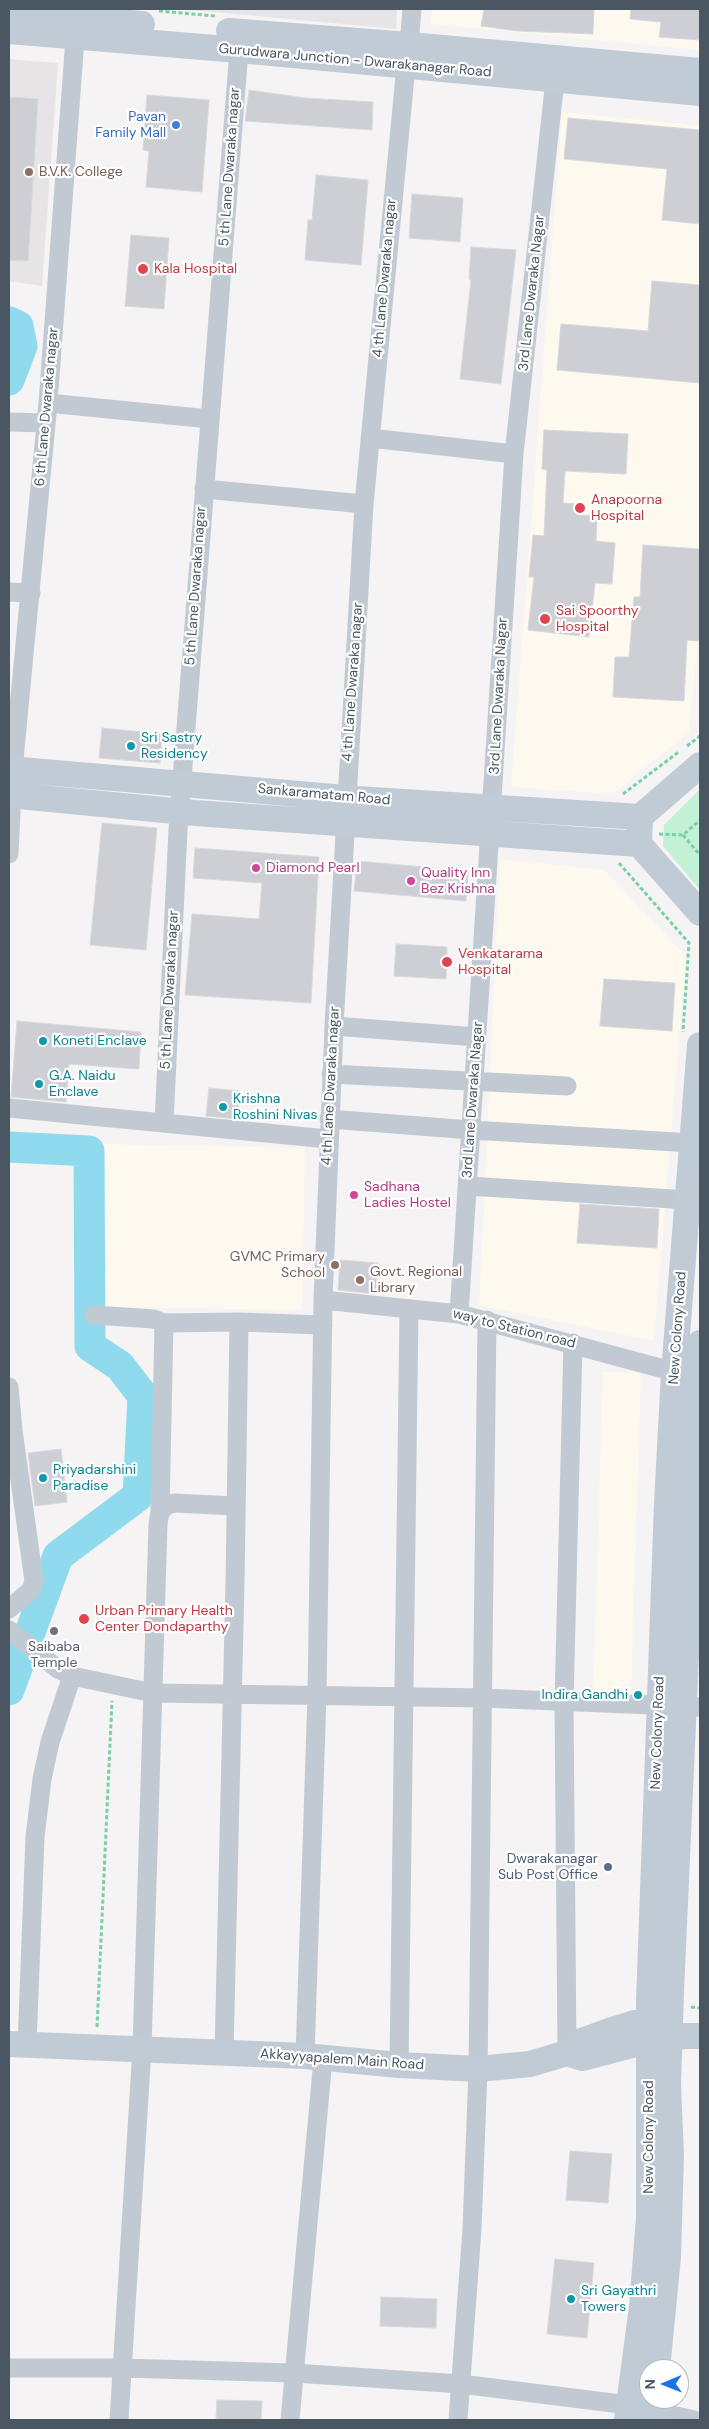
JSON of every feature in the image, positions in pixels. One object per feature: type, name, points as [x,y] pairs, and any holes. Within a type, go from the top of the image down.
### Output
[{"type":"main road","name":"Gurudwara Junction - Dwarakanagar Road","points":[[9,12],[75,29]]},
{"type":"main road","name":"Gurudwara Junction - Dwarakanagar Road","points":[[137,25],[239,50],[407,55],[700,72]]},
{"type":"main road","name":"Gurudwara Junction - Dwarakanagar Road","points":[[9,31],[137,25],[407,55],[555,80],[700,93]]},
{"type":"main road","points":[[700,765],[640,817],[639,844],[700,913]]},
{"type":"main road","name":"Sankaramatam Road","points":[[11,770],[346,798],[640,817]]},
{"type":"main road","name":"Sankaramatam Road","points":[[10,795],[179,812],[639,844]]},
{"type":"main road","name":"New Colony Road","points":[[643,2411],[642,2307],[649,2218],[659,2031],[692,1706],[691,1375],[688,1200],[692,1143],[691,1044]]},
{"type":"main road","name":"New Colony Road","points":[[658,2359],[668,2257],[671,2203],[659,2031],[659,1705],[691,1375],[700,1343]]},
{"type":"main road","points":[[659,2031],[700,2021]]},
{"type":"main road","points":[[659,2031],[685,2036],[700,2036]]},
{"type":"main road","name":"Akkayyapalem Main Road","points":[[14,2046],[142,2048],[314,2057],[399,2065],[478,2069],[530,2064],[567,2053],[583,2058],[659,2031]]},
{"type":"street","name":"4 th Lane Dwaraka nagar","points":[[290,2420],[314,2057],[323,1300],[331,1074],[344,823],[364,504],[412,9]]},
{"type":"street","name":"6 th Lane Dwaraka nagar","points":[[9,854],[11,770],[31,593],[48,403],[75,29]]},
{"type":"street","name":"5 th Lane Dwaraka nagar","points":[[164,1123],[181,783],[239,50]]},
{"type":"street","name":"3rd Lane Dwaraka Nagar","points":[[459,1314],[514,454],[555,80]]},
{"type":"street","points":[[48,403],[210,419]]},
{"type":"street","points":[[11,422],[46,423]]},
{"type":"street","points":[[370,438],[514,454]]},
{"type":"street","points":[[204,489],[364,504]]},
{"type":"street","points":[[9,592],[31,593]]},
{"type":"street","points":[[334,1026],[477,1037]]},
{"type":"street","points":[[331,1074],[566,1086]]},
{"type":"street","points":[[9,1108],[328,1139]]},
{"type":"street","points":[[329,1119],[471,1130],[692,1143]]},
{"type":"street","points":[[468,1186],[688,1200]]},
{"type":"street","name":"way to Station road","points":[[323,1300],[459,1314],[691,1375]]},
{"type":"street","points":[[399,2065],[409,1309]]},
{"type":"street","points":[[94,1315],[154,1319],[164,1323],[239,1322],[323,1325]]},
{"type":"street","points":[[458,2420],[472,2229],[478,2069],[487,1320]]},
{"type":"street","points":[[224,2053],[239,1322]]},
{"type":"street","points":[[119,2420],[142,2048],[158,1524],[160,1512],[164,1323]]},
{"type":"street","points":[[567,2053],[564,1702],[573,1343]]},
{"type":"street","points":[[9,1387],[12,1430],[34,1581],[31,1590],[9,1609]]},
{"type":"street","points":[[160,1512],[167,1505],[175,1502],[235,1506]]},
{"type":"street","points":[[14,1633],[42,1657],[72,1676],[113,1683],[153,1693],[482,1698],[692,1706]]},
{"type":"street","points":[[14,2046],[42,1780],[50,1742],[72,1676]]},
{"type":"street","points":[[9,2368],[122,2368],[294,2373],[461,2384],[694,2420]]},
{"type":"path","points":[[700,820],[683,835],[700,855]]},
{"type":"path","points":[[618,862],[689,943],[691,1044]]},
{"type":"path","points":[[96,2047],[113,1683]]},
{"type":"shaded area","points":[[182,9],[397,9],[396,29]]},
{"type":"shaded area","points":[[432,9],[700,9],[700,50],[430,24]]},
{"type":"shaded area","name":"B.V.K. College","points":[[9,59],[58,63],[42,286],[9,281]]},
{"type":"shaded area","points":[[562,112],[700,126],[700,617],[689,732],[613,794],[511,787]]},
{"type":"shaded area","points":[[500,859],[604,870],[686,956],[654,1341],[479,1305]]},
{"type":"shaded area","points":[[102,1144],[305,1148],[302,1310],[99,1307]]},
{"type":"shaded area","points":[[603,1372],[641,1373],[631,1696],[593,1695]]},
{"type":"green space","points":[[700,789],[700,890],[663,846],[664,825]]},
{"type":"building","points":[[484,9],[594,9],[593,34],[517,31],[481,26]]},
{"type":"building","points":[[631,9],[700,9],[700,40],[659,37],[661,22],[630,19]]},
{"type":"building","points":[[249,90],[305,98],[373,102],[372,130],[245,121]]},
{"type":"building","name":"Pavan Family Mall","points":[[147,95],[209,100],[202,192],[146,187],[149,151],[143,150]]},
{"type":"building","points":[[9,97],[38,99],[28,261],[9,260]]},
{"type":"building","points":[[568,118],[700,130],[700,224],[662,220],[667,169],[564,159]]},
{"type":"building","points":[[316,175],[368,180],[361,265],[305,260],[308,220],[312,220]]},
{"type":"building","points":[[412,194],[463,198],[460,242],[409,238]]},
{"type":"building","points":[[131,235],[169,238],[164,309],[125,306]]},
{"type":"building","points":[[471,247],[516,250],[501,384],[460,379],[471,280],[469,279]]},
{"type":"building","points":[[652,281],[700,285],[700,383],[557,370],[561,324],[648,331]]},
{"type":"building","points":[[544,430],[628,434],[626,474],[565,471],[563,503],[580,504],[579,515],[597,516],[596,541],[615,543],[612,584],[595,583],[589,637],[528,630],[534,577],[529,577],[533,535],[544,536],[547,470],[542,469]]},
{"type":"building","points":[[643,545],[700,549],[700,641],[687,640],[684,701],[613,697],[615,657],[629,657],[634,597],[640,597]]},
{"type":"building","name":"Sri Sastry Residency","points":[[102,728],[162,734],[160,763],[99,758]]},
{"type":"building","points":[[102,823],[157,828],[146,950],[90,945]]},
{"type":"building","points":[[195,848],[319,857],[311,1003],[185,995],[192,914],[259,919],[262,883],[193,878]]},
{"type":"building","name":"Quality Inn Bez Krishna","points":[[357,861],[468,871],[466,901],[354,891]]},
{"type":"building","points":[[396,944],[447,947],[446,979],[394,976]]},
{"type":"building","points":[[604,979],[675,983],[672,1031],[600,1026]]},
{"type":"building","points":[[17,1021],[141,1032],[139,1069],[69,1064],[66,1102],[11,1097]]},
{"type":"building","name":"Krishna Roshini Nivas","points":[[209,1088],[240,1091],[238,1119],[206,1116]]},
{"type":"building","points":[[580,1204],[659,1209],[657,1248],[577,1243]]},
{"type":"building","points":[[340,1260],[378,1263],[376,1294],[338,1290]]},
{"type":"building","name":"Priyadarshini Paradise","points":[[61,1449],[67,1502],[35,1506],[28,1453]]},
{"type":"building","points":[[570,2151],[612,2154],[608,2203],[566,2200]]},
{"type":"building","name":"Sri Gayathri Towers","points":[[555,2259],[594,2263],[587,2338],[547,2334]]},
{"type":"building","points":[[381,2297],[437,2299],[436,2328],[380,2326]]},
{"type":"building","points":[[217,2400],[262,2401],[261,2420],[216,2420]]},
{"type":"waterway","points":[[9,322],[18,326],[22,346],[9,380]]},
{"type":"waterway","points":[[9,1147],[89,1151],[90,1346],[120,1366],[143,1396],[138,1496],[58,1556],[9,1690]]},
{"type":"place","name":"Pavan Family Mall","points":[[176,125]]},
{"type":"place","name":"B.V.K. College","points":[[29,172]]},
{"type":"place","name":"Kala Hospital","points":[[143,269]]},
{"type":"place","name":"Anapoorna Hospital","points":[[580,508]]},
{"type":"place","name":"Sai Spoorthy Hospital","points":[[545,619]]},
{"type":"place","name":"Sri Sastry Residency","points":[[131,746]]},
{"type":"place","name":"Diamond Pearl","points":[[256,868]]},
{"type":"place","name":"Quality Inn Bez Krishna","points":[[411,881]]},
{"type":"place","name":"Venkatarama Hospital","points":[[447,962]]},
{"type":"place","name":"Koneti Enclave","points":[[43,1041]]},
{"type":"place","name":"G.A. Naidu Enclave","points":[[39,1084]]},
{"type":"place","name":"Krishna Roshini Nivas","points":[[223,1107]]},
{"type":"place","name":"Sadhana Ladies Hostel","points":[[354,1195]]},
{"type":"place","name":"GVMC Primary School","points":[[335,1265]]},
{"type":"place","name":"Govt. Regional Library","points":[[360,1280]]},
{"type":"place","name":"Priyadarshini Paradise","points":[[43,1478]]},
{"type":"place","name":"Urban Primary Health Center Dondaparthy","points":[[84,1619]]},
{"type":"place","name":"Saibaba Temple","points":[[54,1631]]},
{"type":"place","name":"Indira Gandhi","points":[[638,1695]]},
{"type":"place","name":"Dwarakanagar Sub Post Office","points":[[608,1867]]},
{"type":"place","name":"Sri Gayathri Towers","points":[[571,2299]]}]
